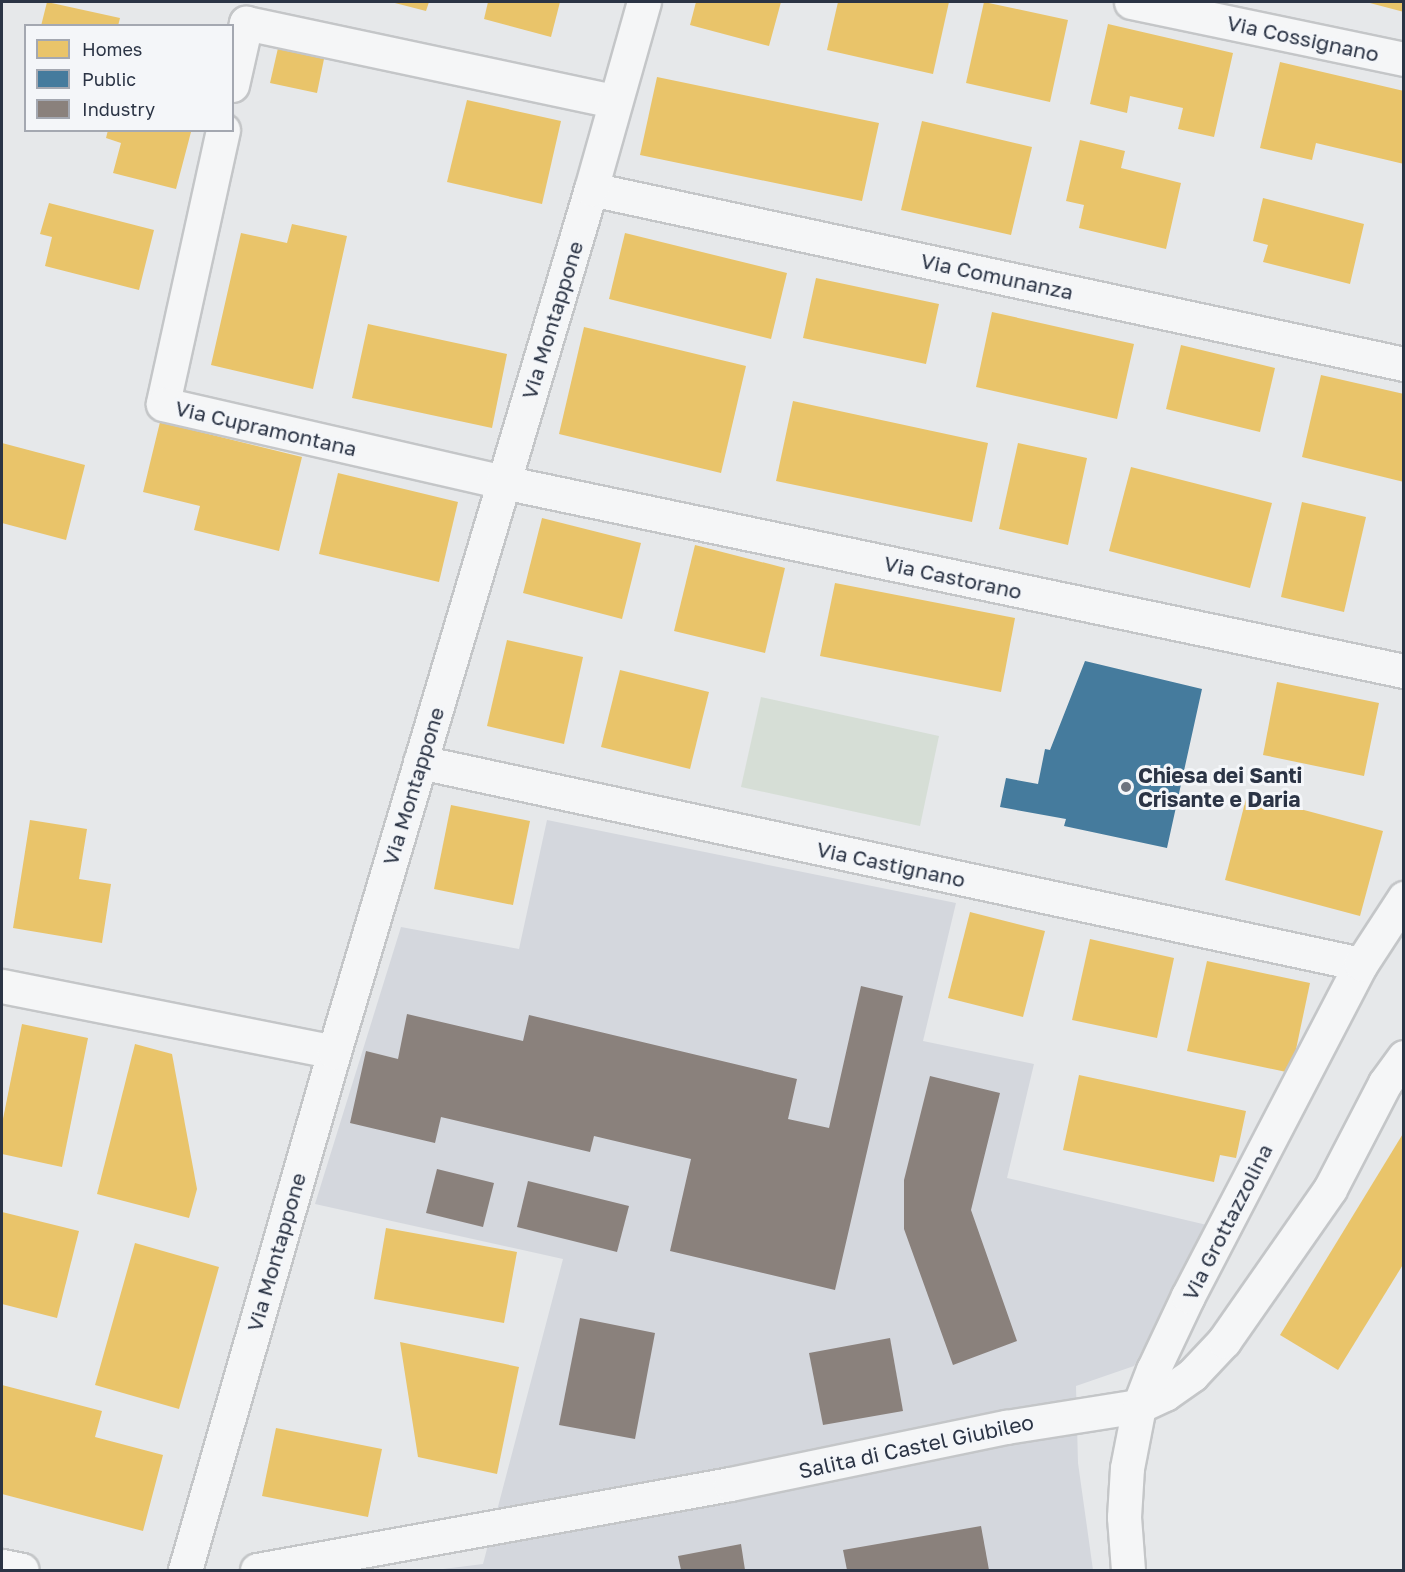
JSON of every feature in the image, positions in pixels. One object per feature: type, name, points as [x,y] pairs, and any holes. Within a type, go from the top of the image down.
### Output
[{"type":"street","name":"Via Montappone","points":[[185,1570],[334,1052],[591,189],[614,101],[644,2]]},
{"type":"street","name":"Via Cossignano","points":[[1131,2],[1404,59]]},
{"type":"street","points":[[234,76],[246,23],[614,101]]},
{"type":"street","name":"Via Cupramontana","points":[[223,132],[163,404],[502,482]]},
{"type":"street","name":"Via Comunanza","points":[[591,189],[1404,364]]},
{"type":"street","name":"Via Castorano","points":[[502,482],[1404,671]]},
{"type":"street","name":"Via Castignano","points":[[420,762],[1361,964]]},
{"type":"street","name":"Via Grottazzolina","points":[[1128,1570],[1125,1493],[1139,1406],[1188,1296],[1361,964],[1404,898]]},
{"type":"street","points":[[2,986],[334,1052]]},
{"type":"street","name":"Salita di Castel Giubileo","points":[[257,1570],[624,1505],[1006,1427],[1139,1406],[1165,1394],[1192,1375],[1224,1341],[1330,1189],[1385,1083],[1404,1057]]},
{"type":"street","points":[[2,1566],[22,1570]]},
{"type":"shaded area","points":[[761,697],[939,736],[920,826],[741,787]]},
{"type":"shaded area","points":[[547,820],[956,903],[923,1041],[1034,1064],[1007,1178],[1207,1225],[1134,1366],[1076,1386],[1078,1463],[1093,1570],[435,1570],[483,1564],[563,1259],[315,1204],[401,927],[519,949]]},
{"type":"building: Homes","points":[[47,2],[120,18],[118,24],[42,24]]},
{"type":"building: Homes","points":[[391,2],[429,2],[426,11]]},
{"type":"building: Homes","points":[[488,2],[560,2],[551,37],[484,19]]},
{"type":"building: Homes","points":[[696,2],[781,2],[769,46],[690,25]]},
{"type":"building: Homes","points":[[838,2],[949,2],[933,74],[827,50]]},
{"type":"building: Homes","points":[[984,2],[1068,20],[1050,102],[966,83]]},
{"type":"building: Homes","points":[[1366,2],[1404,2],[1404,12]]},
{"type":"building: Homes","points":[[1108,24],[1233,53],[1214,137],[1178,129],[1183,108],[1130,96],[1127,113],[1090,104]]},
{"type":"building: Homes","points":[[278,48],[324,59],[317,93],[270,83]]},
{"type":"building: Homes","points":[[1280,62],[1404,91],[1404,164],[1316,143],[1312,160],[1260,148]]},
{"type":"building: Homes","points":[[657,77],[879,123],[862,201],[640,155]]},
{"type":"building: Homes","points":[[467,100],[561,121],[542,204],[447,182]]},
{"type":"building: Homes","points":[[922,121],[1032,147],[1011,235],[901,210]]},
{"type":"building: Homes","points":[[108,132],[191,132],[176,189],[113,173],[121,143],[106,138]]},
{"type":"building: Homes","points":[[1080,140],[1125,151],[1121,168],[1181,183],[1166,249],[1079,228],[1084,205],[1066,201]]},
{"type":"building: Homes","points":[[1263,198],[1364,224],[1350,284],[1263,262],[1268,245],[1253,241]]},
{"type":"building: Homes","points":[[49,203],[154,230],[139,290],[45,266],[52,237],[40,234]]},
{"type":"building: Homes","points":[[292,224],[347,236],[313,389],[211,365],[241,233],[287,243]]},
{"type":"building: Homes","points":[[625,233],[787,273],[771,339],[609,299]]},
{"type":"building: Homes","points":[[816,278],[939,304],[926,364],[803,338]]},
{"type":"building: Homes","points":[[992,312],[1134,344],[1117,419],[976,387]]},
{"type":"building: Homes","points":[[368,324],[507,354],[492,428],[352,398]]},
{"type":"building: Homes","points":[[584,327],[746,366],[721,473],[559,434]]},
{"type":"building: Homes","points":[[1181,345],[1275,368],[1260,432],[1166,409]]},
{"type":"building: Homes","points":[[1321,375],[1404,394],[1404,482],[1302,457]]},
{"type":"building: Homes","points":[[793,401],[988,443],[972,522],[776,481]]},
{"type":"building: Homes","points":[[160,422],[302,457],[279,551],[194,530],[200,506],[143,492]]},
{"type":"building: Homes","points":[[2,443],[85,465],[66,540],[2,523]]},
{"type":"building: Homes","points":[[1018,443],[1087,458],[1068,545],[999,529]]},
{"type":"building: Homes","points":[[1131,467],[1272,503],[1250,588],[1109,551]]},
{"type":"building: Homes","points":[[338,473],[458,502],[439,582],[319,554]]},
{"type":"building: Homes","points":[[1302,502],[1366,517],[1344,612],[1281,597]]},
{"type":"building: Homes","points":[[542,518],[641,543],[622,619],[523,593]]},
{"type":"building: Homes","points":[[695,545],[785,568],[765,653],[674,631]]},
{"type":"building: Homes","points":[[835,583],[1015,618],[1001,692],[820,656]]},
{"type":"building: Homes","points":[[507,640],[583,657],[564,744],[487,726]]},
{"type":"building: Homes","points":[[620,670],[709,692],[690,769],[601,747]]},
{"type":"building: Homes","points":[[1277,682],[1379,703],[1364,776],[1263,755]]},
{"type":"building: Homes","points":[[1247,795],[1383,831],[1360,916],[1225,880]]},
{"type":"building: Homes","points":[[451,805],[530,821],[513,905],[434,889]]},
{"type":"building: Homes","points":[[30,820],[87,829],[79,879],[111,884],[102,943],[13,928]]},
{"type":"building: Homes","points":[[970,912],[1045,931],[1023,1017],[948,998]]},
{"type":"building: Homes","points":[[1090,939],[1174,958],[1157,1038],[1072,1020]]},
{"type":"building: Homes","points":[[1207,961],[1310,983],[1291,1073],[1187,1051]]},
{"type":"building: Homes","points":[[22,1024],[88,1038],[62,1167],[2,1154],[2,1124]]},
{"type":"building: Homes","points":[[135,1044],[172,1054],[197,1189],[189,1218],[97,1194]]},
{"type":"building: Homes","points":[[1079,1075],[1246,1111],[1236,1158],[1220,1155],[1214,1182],[1063,1150]]},
{"type":"building: Homes","points":[[1404,1132],[1404,1263],[1338,1370],[1280,1335]]},
{"type":"building: Homes","points":[[2,1212],[79,1231],[57,1318],[2,1304]]},
{"type":"building: Homes","points":[[386,1228],[517,1252],[504,1323],[374,1299]]},
{"type":"building: Homes","points":[[135,1243],[219,1267],[179,1409],[95,1385]]},
{"type":"building: Homes","points":[[400,1342],[519,1367],[497,1474],[418,1457]]},
{"type":"building: Homes","points":[[2,1385],[102,1411],[95,1437],[163,1455],[143,1531],[2,1494]]},
{"type":"building: Homes","points":[[276,1428],[382,1449],[368,1517],[262,1496]]},
{"type":"building: Public","points":[[1085,661],[1202,689],[1167,848],[1064,826],[1066,819],[1000,807],[1006,778],[1038,784],[1045,749],[1050,750]]},
{"type":"building: Industry","points":[[861,986],[903,996],[835,1290],[670,1251],[691,1159],[594,1136],[590,1152],[441,1117],[435,1143],[350,1123],[366,1051],[398,1059],[407,1014],[523,1041],[529,1015],[797,1079],[788,1119],[829,1128]]},
{"type":"building: Industry","points":[[930,1076],[1000,1093],[971,1210],[1017,1341],[953,1365],[904,1229],[904,1180]]},
{"type":"building: Industry","points":[[437,1169],[494,1183],[483,1227],[426,1213]]},
{"type":"building: Industry","points":[[528,1181],[629,1206],[617,1252],[517,1227]]},
{"type":"building: Industry","points":[[580,1318],[655,1333],[635,1439],[559,1425]]},
{"type":"building: Industry","points":[[890,1338],[903,1411],[823,1425],[809,1353]]},
{"type":"building: Industry","points":[[981,1526],[989,1570],[847,1570],[843,1550]]},
{"type":"building: Industry","points":[[741,1544],[745,1570],[681,1570],[678,1556]]},
{"type":"place","name":"Chiesa dei Santi Crisante e Daria","points":[[1126,787]]}]
